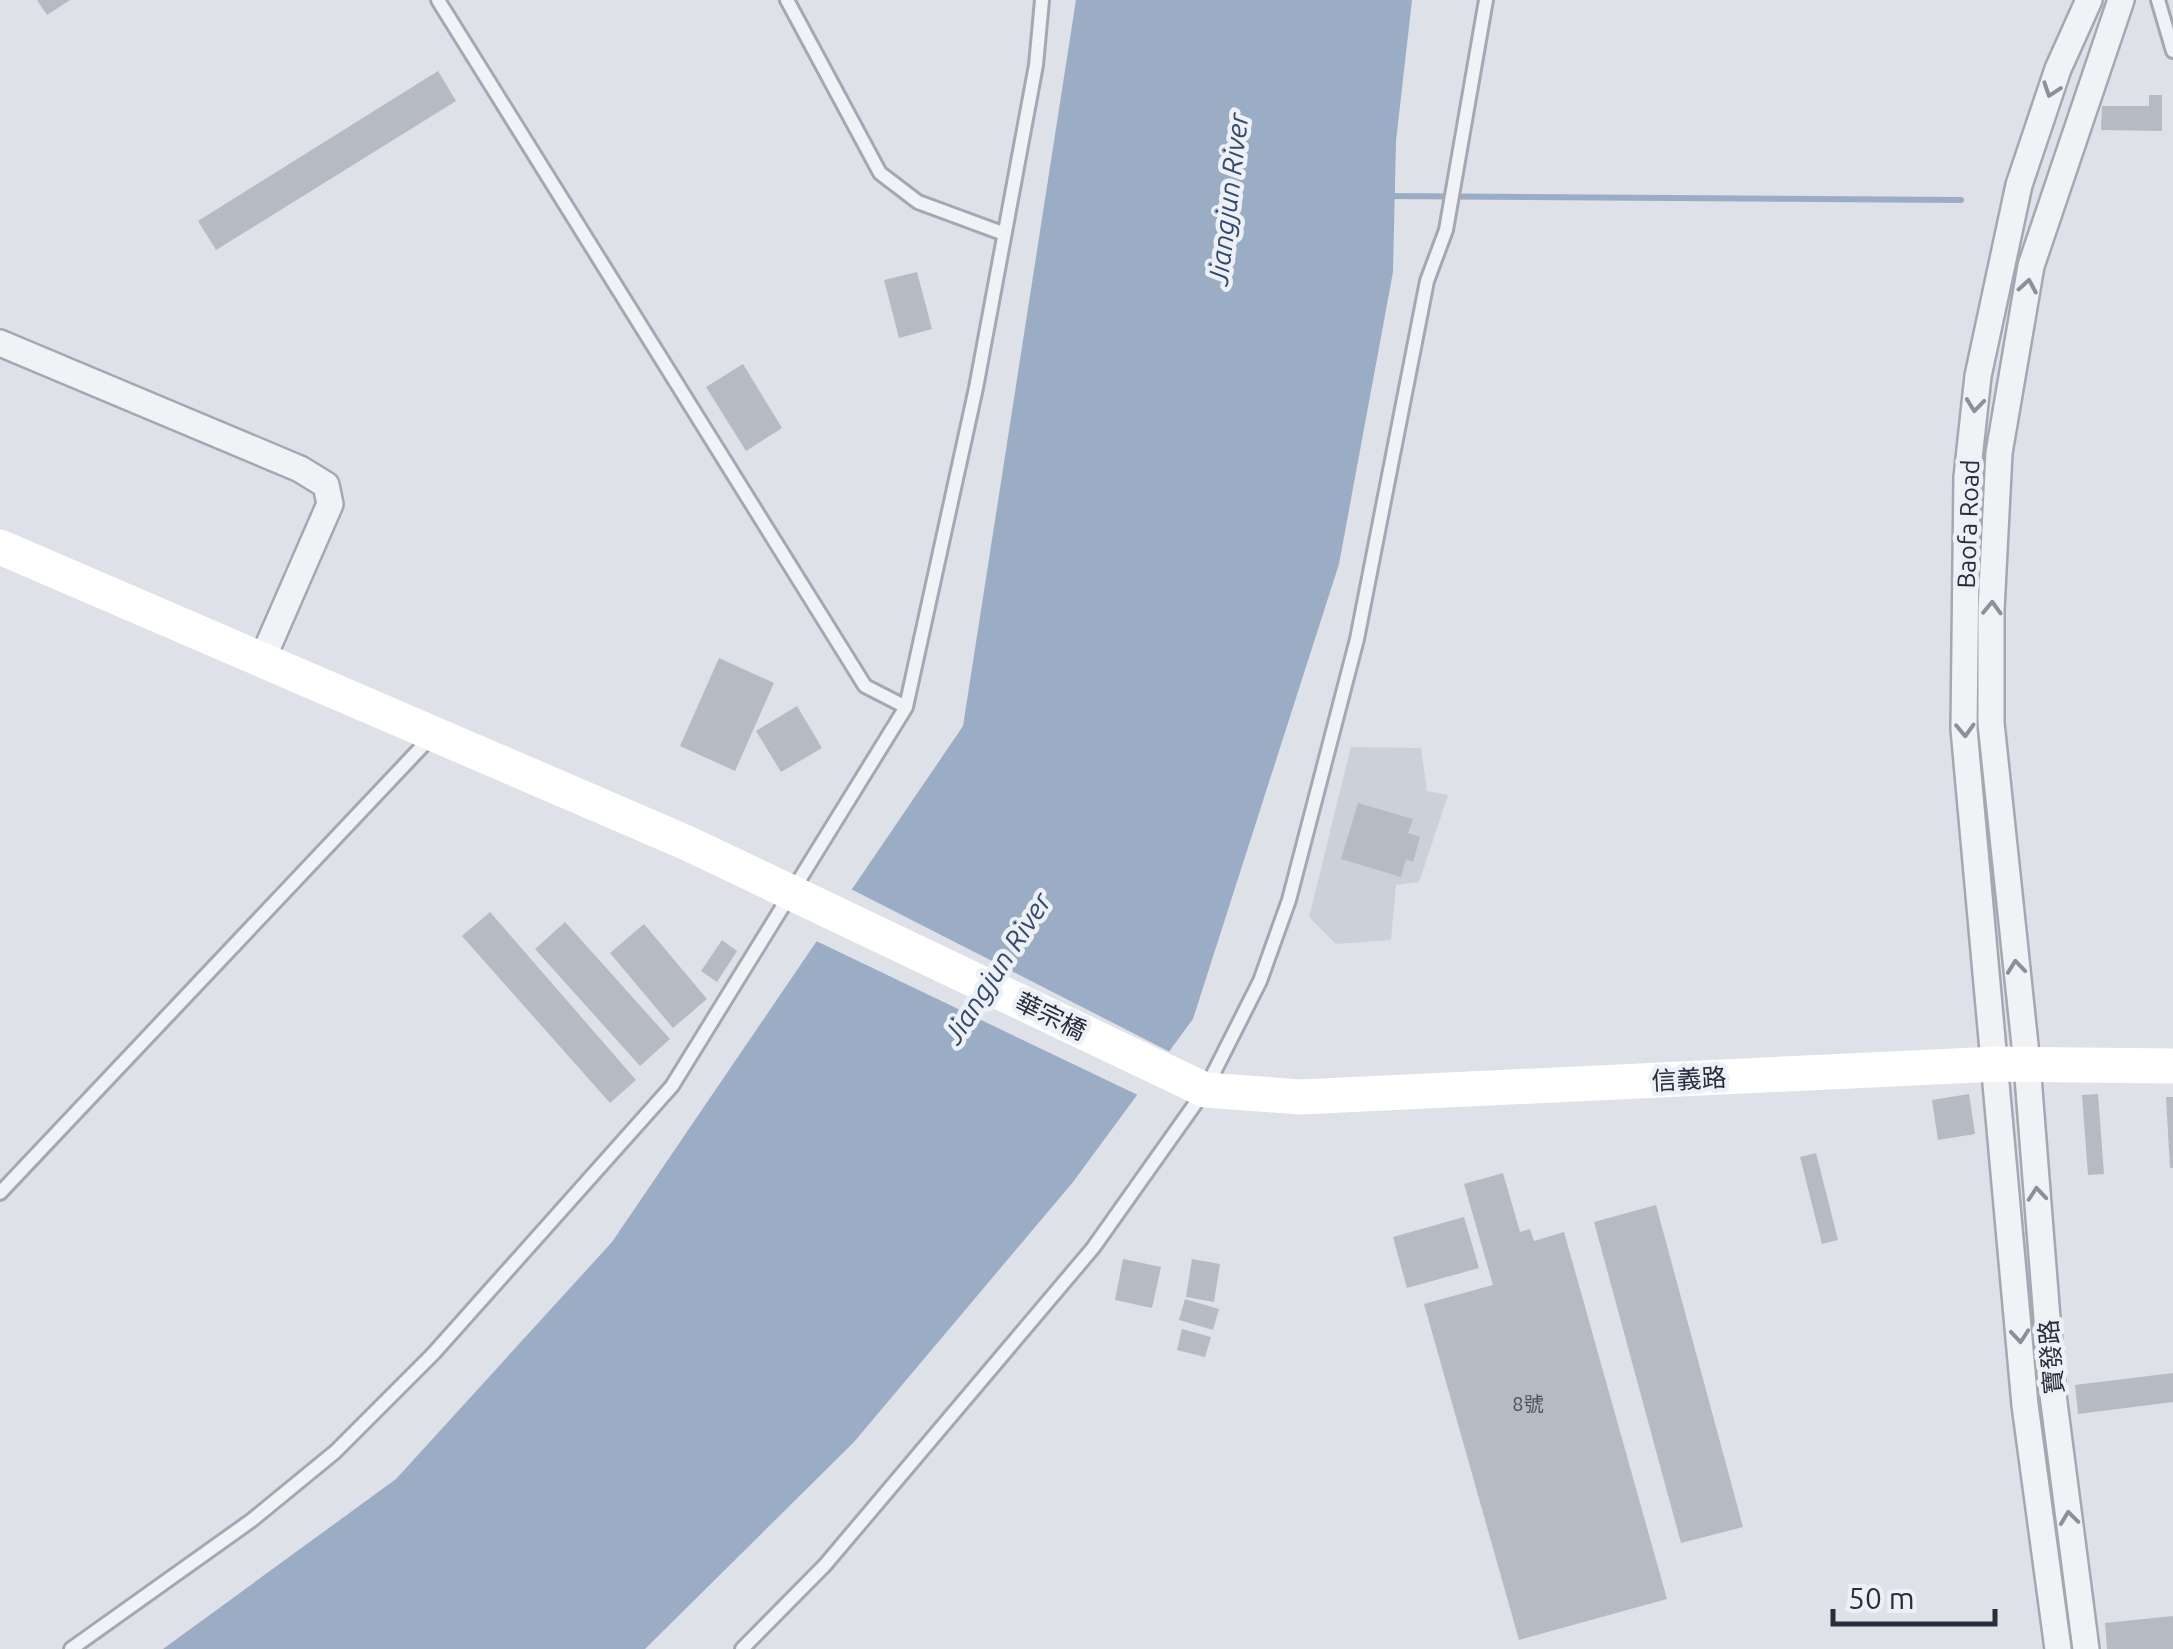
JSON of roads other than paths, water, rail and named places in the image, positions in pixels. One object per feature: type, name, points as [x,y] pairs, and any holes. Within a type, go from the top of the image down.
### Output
[{"type":"street","name":"Baofa Road","points":[[2012,1064],[1964,729],[1967,477],[1978,376],[2019,185],[2058,69],[2089,0]]},
{"type":"street","name":"Baofa Road","points":[[2012,1064],[1992,723],[1991,610],[1999,453],[2031,266],[2121,0]]},
{"type":"street","points":[[0,343],[300,469],[326,485],[330,504],[262,660]]},
{"type":"street","name":"華宗橋","points":[[0,547],[790,890],[1205,1090]]},
{"type":"street","name":"信義路","points":[[1205,1090],[1301,1097],[2012,1064],[2173,1066]]},
{"type":"street","name":"寶發路","points":[[2012,1064],[2025,1404],[2058,1649]]},
{"type":"street","name":"寶發路","points":[[2012,1064],[2086,1649]]},
{"type":"lane","points":[[438,0],[864,686],[906,707]]},
{"type":"lane","points":[[788,0],[880,173],[918,202],[1002,234]]},
{"type":"lane","points":[[71,1649],[252,1520],[335,1452],[433,1354],[672,1086],[906,707],[976,388],[1036,65],[1042,0]]},
{"type":"lane","points":[[742,1649],[825,1565],[1092,1248],[1205,1090],[1260,980],[1288,900],[1357,639],[1427,281],[1446,230],[1486,0]]},
{"type":"lane","points":[[2158,0],[2173,51]]},
{"type":"lane","points":[[0,1194],[432,735]]},
{"type":"water","name":"Jiangjun River","points":[[1076,0],[1412,0],[1396,141],[1393,272],[1339,564],[1193,1019],[1073,1182],[854,1442],[645,1649],[163,1649],[396,1479],[612,1242],[963,726]]},
{"type":"waterway","points":[[1387,196],[1961,200]]}]
